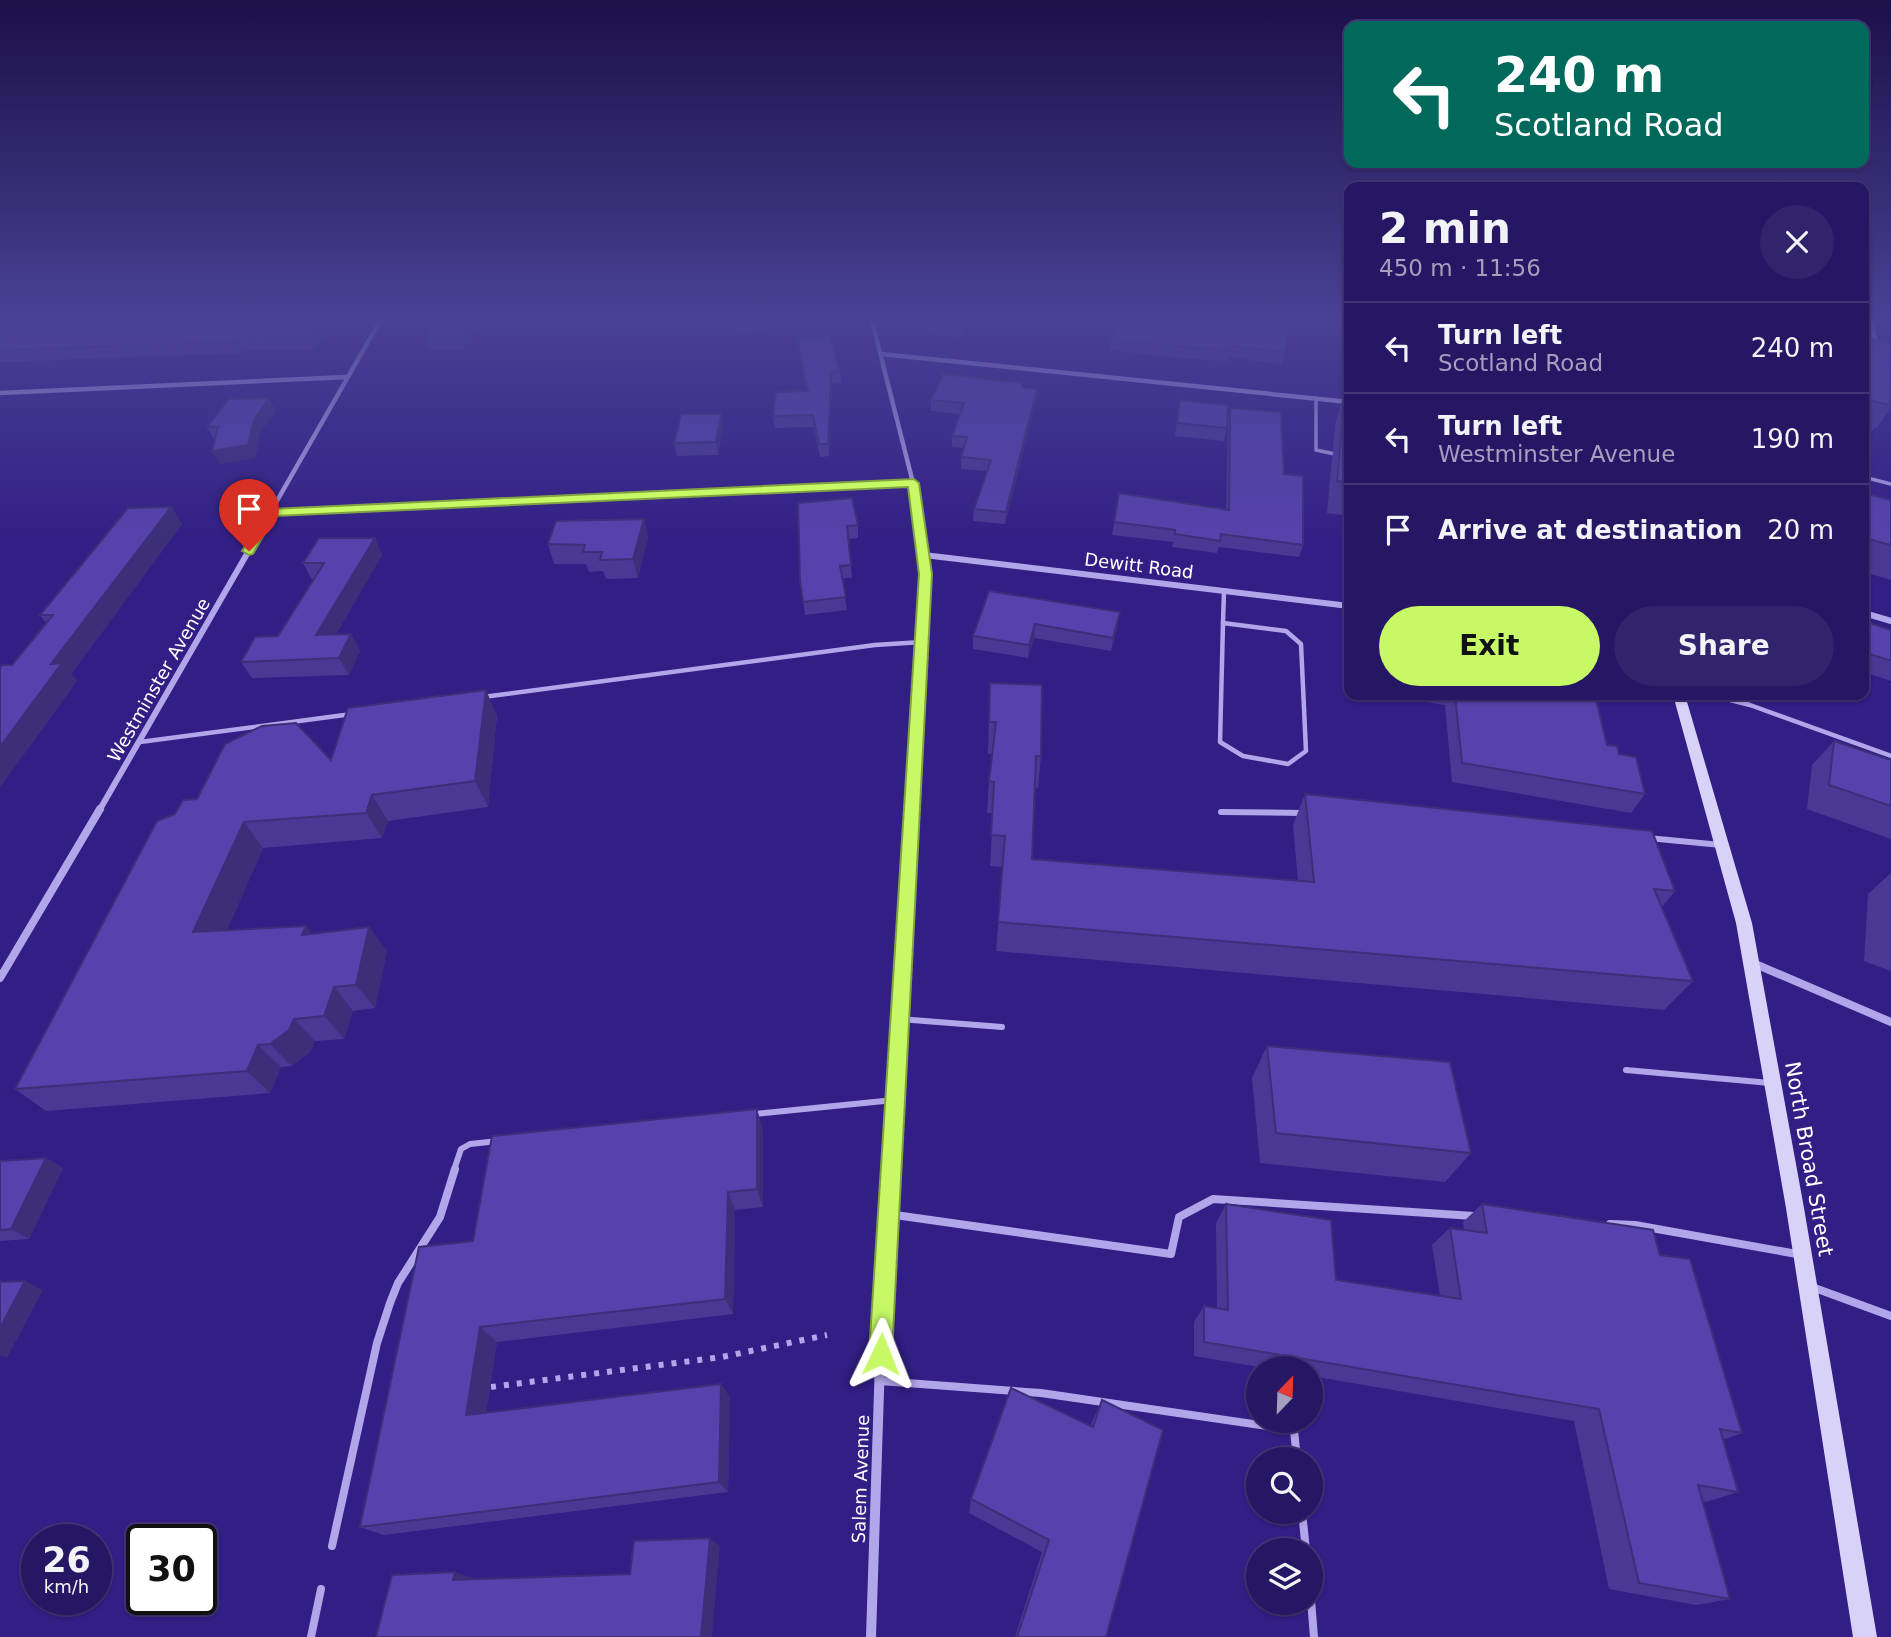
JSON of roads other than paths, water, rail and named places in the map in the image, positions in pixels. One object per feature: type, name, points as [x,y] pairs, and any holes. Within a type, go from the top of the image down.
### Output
[{"type":"main road","name":"North Broad Street","points":[[1680,700],[1744,923],[1803,1255],[1865,1637]]},
{"type":"street","name":"Westminster Avenue","points":[[0,978],[140,742],[335,397]]},
{"type":"street","name":"Salem Avenue","points":[[871,1637],[888,1214],[926,574],[914,483],[892,397]]},
{"type":"street","points":[[1310,397],[1344,401]]},
{"type":"street","points":[[271,513],[914,483]]},
{"type":"street","name":"Dewitt Road","points":[[924,555],[1344,605]]},
{"type":"street","points":[[1869,614],[1891,621]]},
{"type":"street","points":[[1751,962],[1891,1023]]},
{"type":"lane","points":[[1316,398],[1315,450],[1344,456]]},
{"type":"lane","points":[[1869,478],[1891,484]]},
{"type":"lane","points":[[1223,623],[1286,631],[1301,644],[1306,751],[1288,764],[1243,756],[1220,742],[1223,623],[1224,591]]},
{"type":"lane","points":[[477,698],[922,642]]},
{"type":"lane","points":[[1730,700],[1891,756]]},
{"type":"lane","points":[[140,742],[353,714]]},
{"type":"lane","points":[[1221,811],[1310,813]]},
{"type":"lane","points":[[1639,837],[1721,845]]},
{"type":"lane","points":[[899,1019],[1002,1027]]},
{"type":"lane","points":[[1626,1070],[1773,1084]]},
{"type":"lane","points":[[746,1115],[894,1100]]},
{"type":"lane","points":[[332,1546],[377,1343],[398,1283],[440,1217],[461,1149],[470,1144],[512,1139]]},
{"type":"lane","points":[[888,1214],[1171,1254],[1179,1217],[1213,1199],[1488,1216]]},
{"type":"lane","points":[[1594,1223],[1634,1225],[1803,1255]]},
{"type":"lane","points":[[1808,1286],[1891,1316]]},
{"type":"lane","points":[[880,1381],[1041,1393],[1294,1430],[1296,1447]]},
{"type":"lane","points":[[311,1637],[321,1589]]},
{"type":"lane","points":[[1312,1615],[1314,1637]]}]
